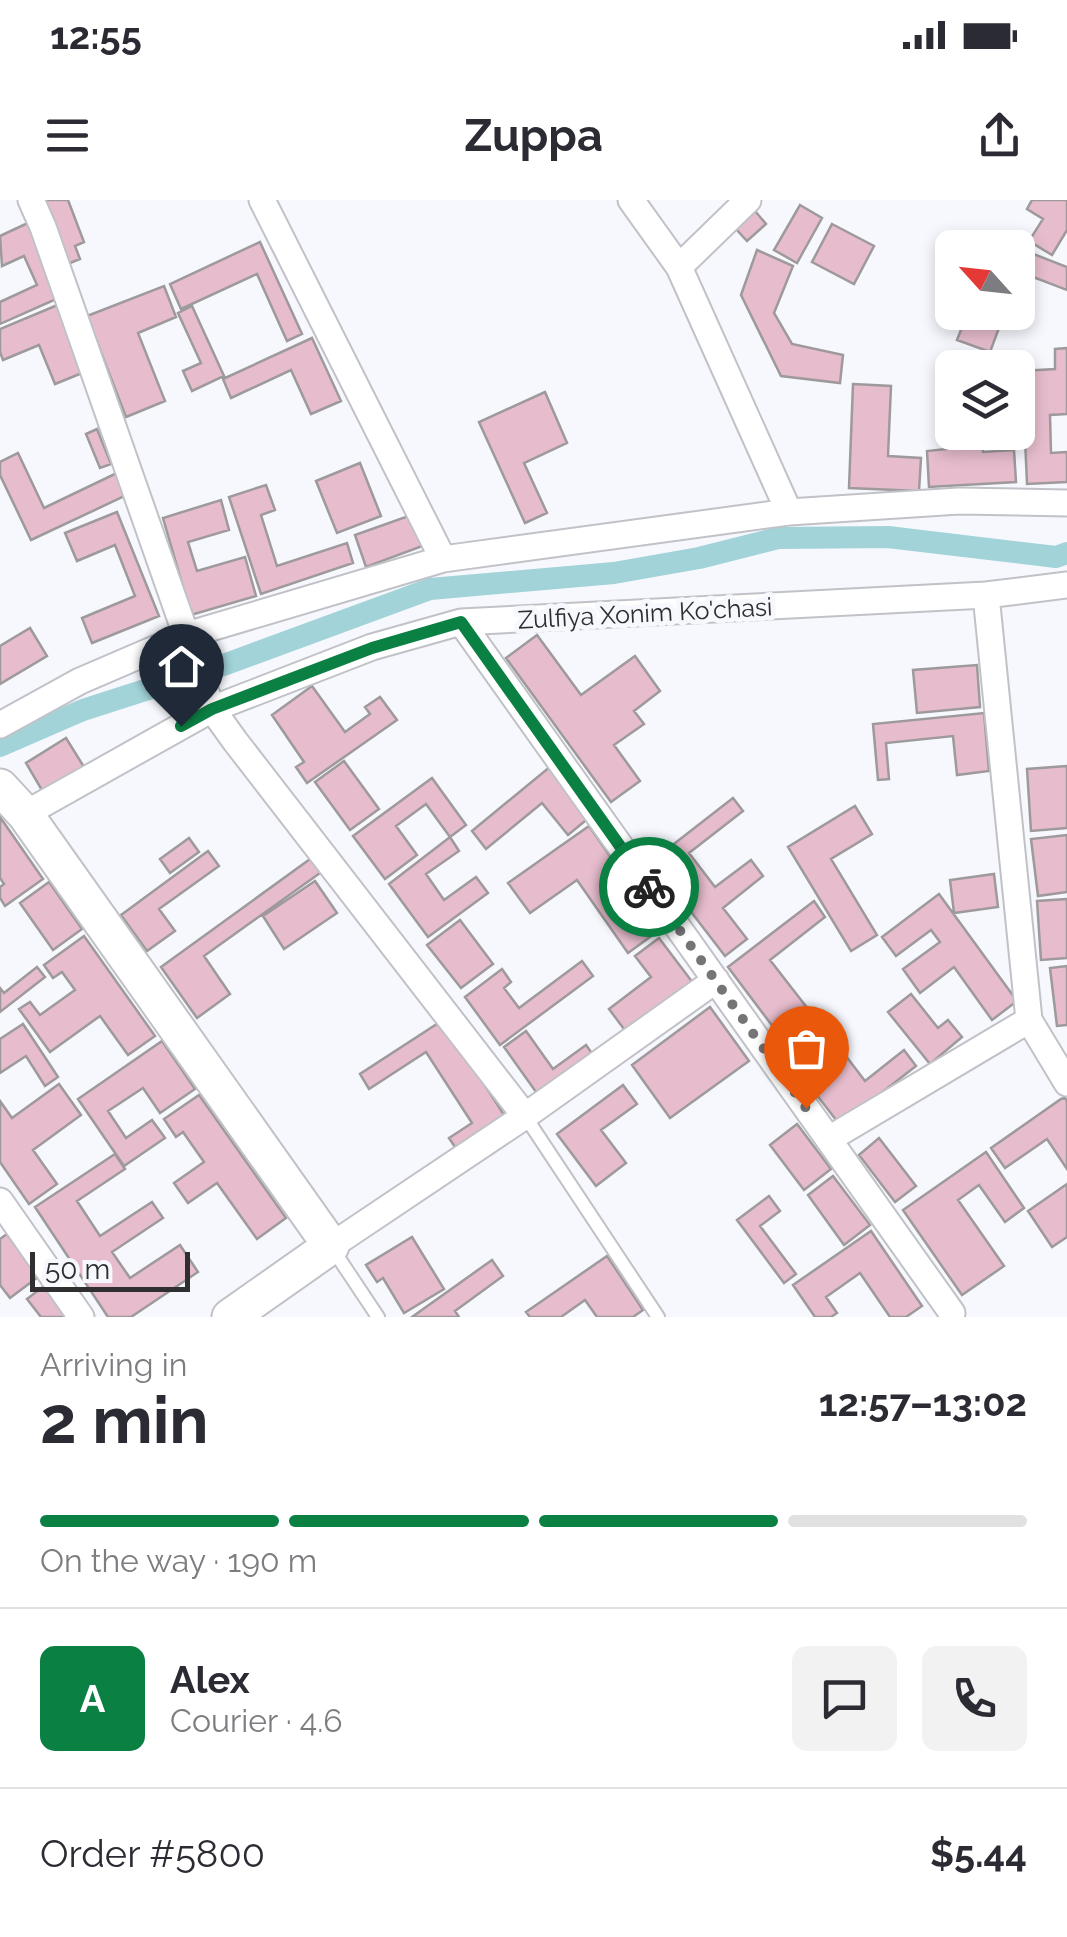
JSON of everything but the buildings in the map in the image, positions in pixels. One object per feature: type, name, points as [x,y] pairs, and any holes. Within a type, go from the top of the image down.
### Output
[{"type":"street","points":[[31,200],[212,709],[525,1116]]},
{"type":"street","points":[[262,200],[444,559]]},
{"type":"street","points":[[631,200],[679,267],[790,512]]},
{"type":"street","points":[[679,267],[748,200]]},
{"type":"street","points":[[0,725],[80,680],[187,635],[444,559],[790,512],[958,500],[1067,504]]},
{"type":"street","name":"Zulfiya Xonim Ko'chasi","points":[[25,814],[212,709],[372,648],[461,622],[986,595],[1067,586]]},
{"type":"street","points":[[986,595],[1028,1020],[1067,1083]]},
{"type":"street","points":[[461,622],[952,1313]]},
{"type":"street","points":[[0,786],[25,814],[331,1246]]},
{"type":"street","points":[[230,1317],[716,980]]},
{"type":"street","points":[[829,1139],[1028,1020]]},
{"type":"street","points":[[0,1202],[80,1317]]},
{"type":"lane","points":[[525,1116],[658,1317]]},
{"type":"lane","points":[[331,1246],[378,1317]]},
{"type":"waterway","points":[[0,746],[83,710],[229,663],[430,589],[614,573],[699,558],[778,538],[888,537],[1056,557],[1067,553]]},
{"type":"way so far","points":[[649,887],[806,1108]]},
{"type":"route","points":[[181,726],[212,709],[372,648],[461,622],[649,887]]}]
